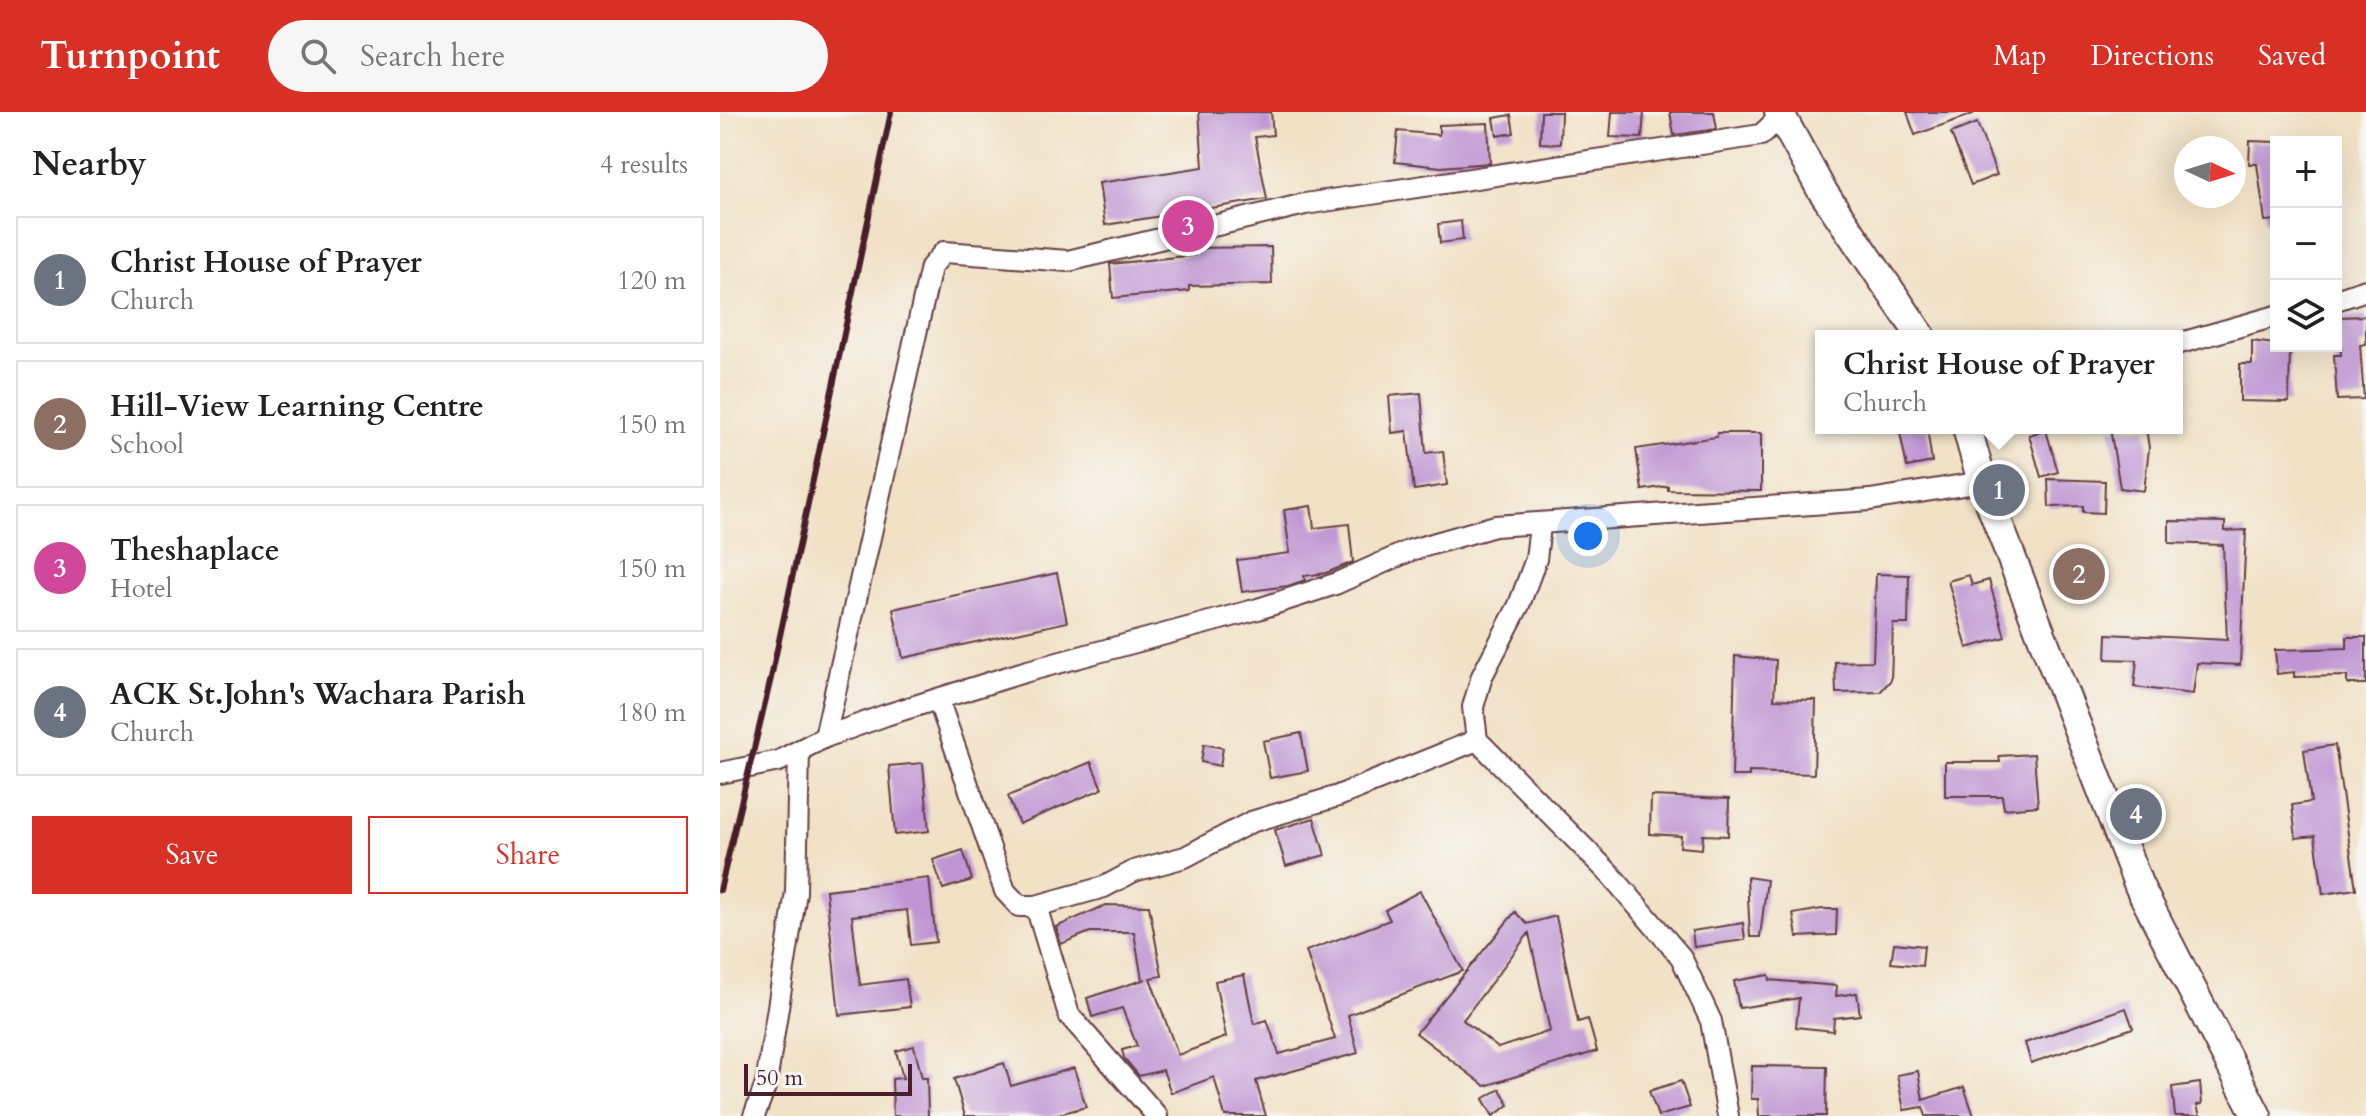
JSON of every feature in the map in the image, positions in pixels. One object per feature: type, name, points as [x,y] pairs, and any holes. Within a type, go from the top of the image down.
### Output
[{"type":"main road","points":[[1780,114],[1821,189],[1917,330]]},
{"type":"main road","points":[[1969,434],[1982,482],[2139,886],[2257,1116]]},
{"type":"street","points":[[825,737],[931,267],[944,252],[1068,261],[1305,204],[1761,135],[1780,114]]},
{"type":"street","points":[[2342,298],[2366,290]]},
{"type":"street","points":[[2183,342],[2270,318]]},
{"type":"street","points":[[720,773],[779,761],[825,737],[938,699],[1258,609],[1335,584],[1411,550],[1495,526],[1540,526],[1736,507],[1870,500],[1982,482]]},
{"type":"street","points":[[1540,526],[1536,559],[1519,605],[1482,676],[1473,707],[1477,740],[1610,874],[1681,957],[1711,1021],[1728,1116]]},
{"type":"street","points":[[938,699],[1005,891],[1013,903],[1036,906],[1104,887],[1134,871],[1185,857],[1251,822],[1338,796],[1477,740]]},
{"type":"street","points":[[754,1116],[766,1084],[796,892],[799,751]]},
{"type":"street","points":[[1036,906],[1069,1015],[1157,1116]]},
{"type":"building","points":[[1199,112],[1271,112],[1273,135],[1255,137],[1267,199],[1105,225],[1099,183],[1203,167]]},
{"type":"building","points":[[1541,112],[1561,112],[1560,144],[1540,143]]},
{"type":"building","points":[[1612,112],[1644,112],[1642,138],[1610,137]]},
{"type":"building","points":[[1670,112],[1714,112],[1717,129],[1674,135]]},
{"type":"building","points":[[1907,112],[1972,112],[1973,114],[1915,135]]},
{"type":"building","points":[[1511,115],[1514,133],[1497,136],[1494,118]]},
{"type":"building","points":[[1488,123],[1490,163],[1441,167],[1395,162],[1398,131],[1439,135],[1439,125]]},
{"type":"building","points":[[1977,123],[1997,175],[1971,185],[1951,133]]},
{"type":"building","points":[[2250,141],[2270,142],[2270,221],[2265,221],[2257,164],[2249,164]]},
{"type":"building","points":[[1461,221],[1463,240],[1440,243],[1438,224]]},
{"type":"building","points":[[1271,247],[1272,284],[1189,286],[1189,291],[1113,298],[1110,264],[1195,255],[1195,248]]},
{"type":"building","points":[[2366,316],[2366,344],[2360,345],[2364,399],[2337,400],[2334,355],[2341,355],[2342,352],[2342,317]]},
{"type":"building","points":[[2252,341],[2270,343],[2270,352],[2290,352],[2289,402],[2240,401],[2240,364],[2252,364]]},
{"type":"building","points":[[1421,393],[1426,453],[1443,451],[1447,485],[1414,490],[1407,431],[1392,433],[1389,396]]},
{"type":"building","points":[[1717,433],[1761,433],[1761,491],[1668,490],[1668,486],[1642,490],[1636,449],[1717,437]]},
{"type":"building","points":[[1900,434],[1928,434],[1932,462],[1907,467]]},
{"type":"building","points":[[2047,434],[2058,472],[2041,477],[2029,435]]},
{"type":"building","points":[[2111,434],[2147,434],[2149,448],[2144,491],[2120,488]]},
{"type":"building","points":[[2048,479],[2105,481],[2104,513],[2083,512],[2083,506],[2049,507]]},
{"type":"building","points":[[1311,506],[1314,528],[1349,524],[1353,562],[1326,573],[1304,576],[1305,580],[1288,586],[1242,592],[1237,560],[1290,553],[1284,510]]},
{"type":"building","points":[[2169,521],[2225,522],[2225,531],[2246,530],[2240,665],[2197,663],[2193,694],[2134,687],[2137,660],[2106,659],[2107,634],[2227,640],[2223,545],[2169,543]]},
{"type":"building","points":[[1057,573],[1067,622],[903,658],[893,609]]},
{"type":"building","points":[[1876,574],[1909,575],[1908,624],[1893,624],[1891,680],[1880,692],[1836,693],[1835,662],[1873,661]]},
{"type":"building","points":[[1969,575],[1972,585],[1989,580],[2005,637],[1967,648],[1948,581]]},
{"type":"building","points":[[2347,637],[2366,637],[2366,684],[2347,684],[2347,676],[2294,677],[2294,672],[2277,674],[2275,650],[2347,648]]},
{"type":"building","points":[[1735,656],[1776,660],[1774,699],[1816,700],[1814,774],[1749,772],[1749,776],[1732,776]]},
{"type":"building","points":[[1301,733],[1308,771],[1270,778],[1263,741]]},
{"type":"building","points":[[1204,744],[1223,748],[1220,766],[1201,762]]},
{"type":"building","points":[[2335,745],[2356,889],[2323,894],[2315,836],[2296,838],[2292,805],[2311,802],[2304,750]]},
{"type":"building","points":[[2034,754],[2038,806],[2004,809],[2002,796],[1945,796],[1945,762],[2000,762],[1999,756]]},
{"type":"building","points":[[1091,762],[1102,789],[1019,824],[1008,796]]},
{"type":"building","points":[[923,763],[929,831],[895,835],[889,766]]},
{"type":"building","points":[[1651,796],[1729,799],[1728,836],[1703,835],[1702,849],[1680,847],[1681,836],[1650,834]]},
{"type":"building","points":[[1314,818],[1325,855],[1286,866],[1275,830]]},
{"type":"building","points":[[963,850],[972,880],[943,889],[933,860]]},
{"type":"building","points":[[1747,877],[1767,880],[1760,937],[1750,937]]},
{"type":"building","points":[[929,878],[936,942],[911,945],[907,910],[852,916],[860,985],[906,979],[910,1007],[839,1015],[826,890]]},
{"type":"building","points":[[1420,891],[1463,971],[1348,1015],[1358,1053],[1256,1081],[1266,1116],[1225,1116],[1214,1077],[1171,1093],[1163,1070],[1139,1076],[1124,1058],[1122,1050],[1137,1046],[1122,1008],[1092,1017],[1087,998],[1146,979],[1142,980],[1134,932],[1090,932],[1061,944],[1056,927],[1106,905],[1149,906],[1162,976],[1150,978],[1178,1055],[1226,1037],[1215,981],[1244,975],[1254,1024],[1267,1020],[1279,1054],[1335,1039],[1306,951],[1390,920],[1385,910]]},
{"type":"building","points":[[1837,909],[1836,935],[1797,937],[1793,914]]},
{"type":"building","points":[[1515,912],[1527,924],[1556,916],[1578,1022],[1588,1019],[1597,1051],[1485,1086],[1416,1033]],"holes":[[[1529,933],[1550,1031],[1498,1048],[1463,1020]]]},
{"type":"building","points":[[1743,923],[1745,940],[1694,947],[1692,931]]},
{"type":"building","points":[[1894,943],[1924,946],[1922,966],[1891,963]]},
{"type":"building","points":[[1769,975],[1770,980],[1837,986],[1836,996],[1857,993],[1860,1015],[1834,1018],[1833,1031],[1796,1027],[1799,998],[1739,1008],[1734,981]]},
{"type":"building","points":[[2126,1008],[2133,1028],[2031,1063],[2025,1043]]},
{"type":"building","points":[[914,1046],[922,1078],[927,1078],[928,1116],[893,1116],[892,1079],[903,1078],[896,1051]]},
{"type":"building","points":[[1004,1063],[1011,1086],[1074,1068],[1086,1107],[1051,1116],[965,1116],[954,1079]]},
{"type":"building","points":[[1752,1066],[1827,1067],[1826,1116],[1759,1116],[1758,1099],[1751,1099]]},
{"type":"building","points":[[1918,1071],[1923,1100],[1964,1087],[1974,1116],[1926,1116],[1923,1107],[1904,1110],[1897,1075]]},
{"type":"building","points":[[1681,1081],[1690,1107],[1658,1116],[1649,1091]]},
{"type":"building","points":[[2200,1083],[2202,1104],[2197,1105],[2200,1116],[2175,1116],[2172,1087]]},
{"type":"building","points":[[1500,1089],[1509,1105],[1493,1116],[1483,1099]]},
{"type":"railway","points":[[720,890],[771,678],[891,112]]},
{"type":"place","name":"Theshaplace","points":[[1188,226]]},
{"type":"place","name":"Christ House of Prayer","points":[[1999,490]]},
{"type":"place","name":"Hill-View Learning Centre","points":[[2079,574]]},
{"type":"place","name":"ACK St.John's Wachara Parish","points":[[2136,814]]}]
